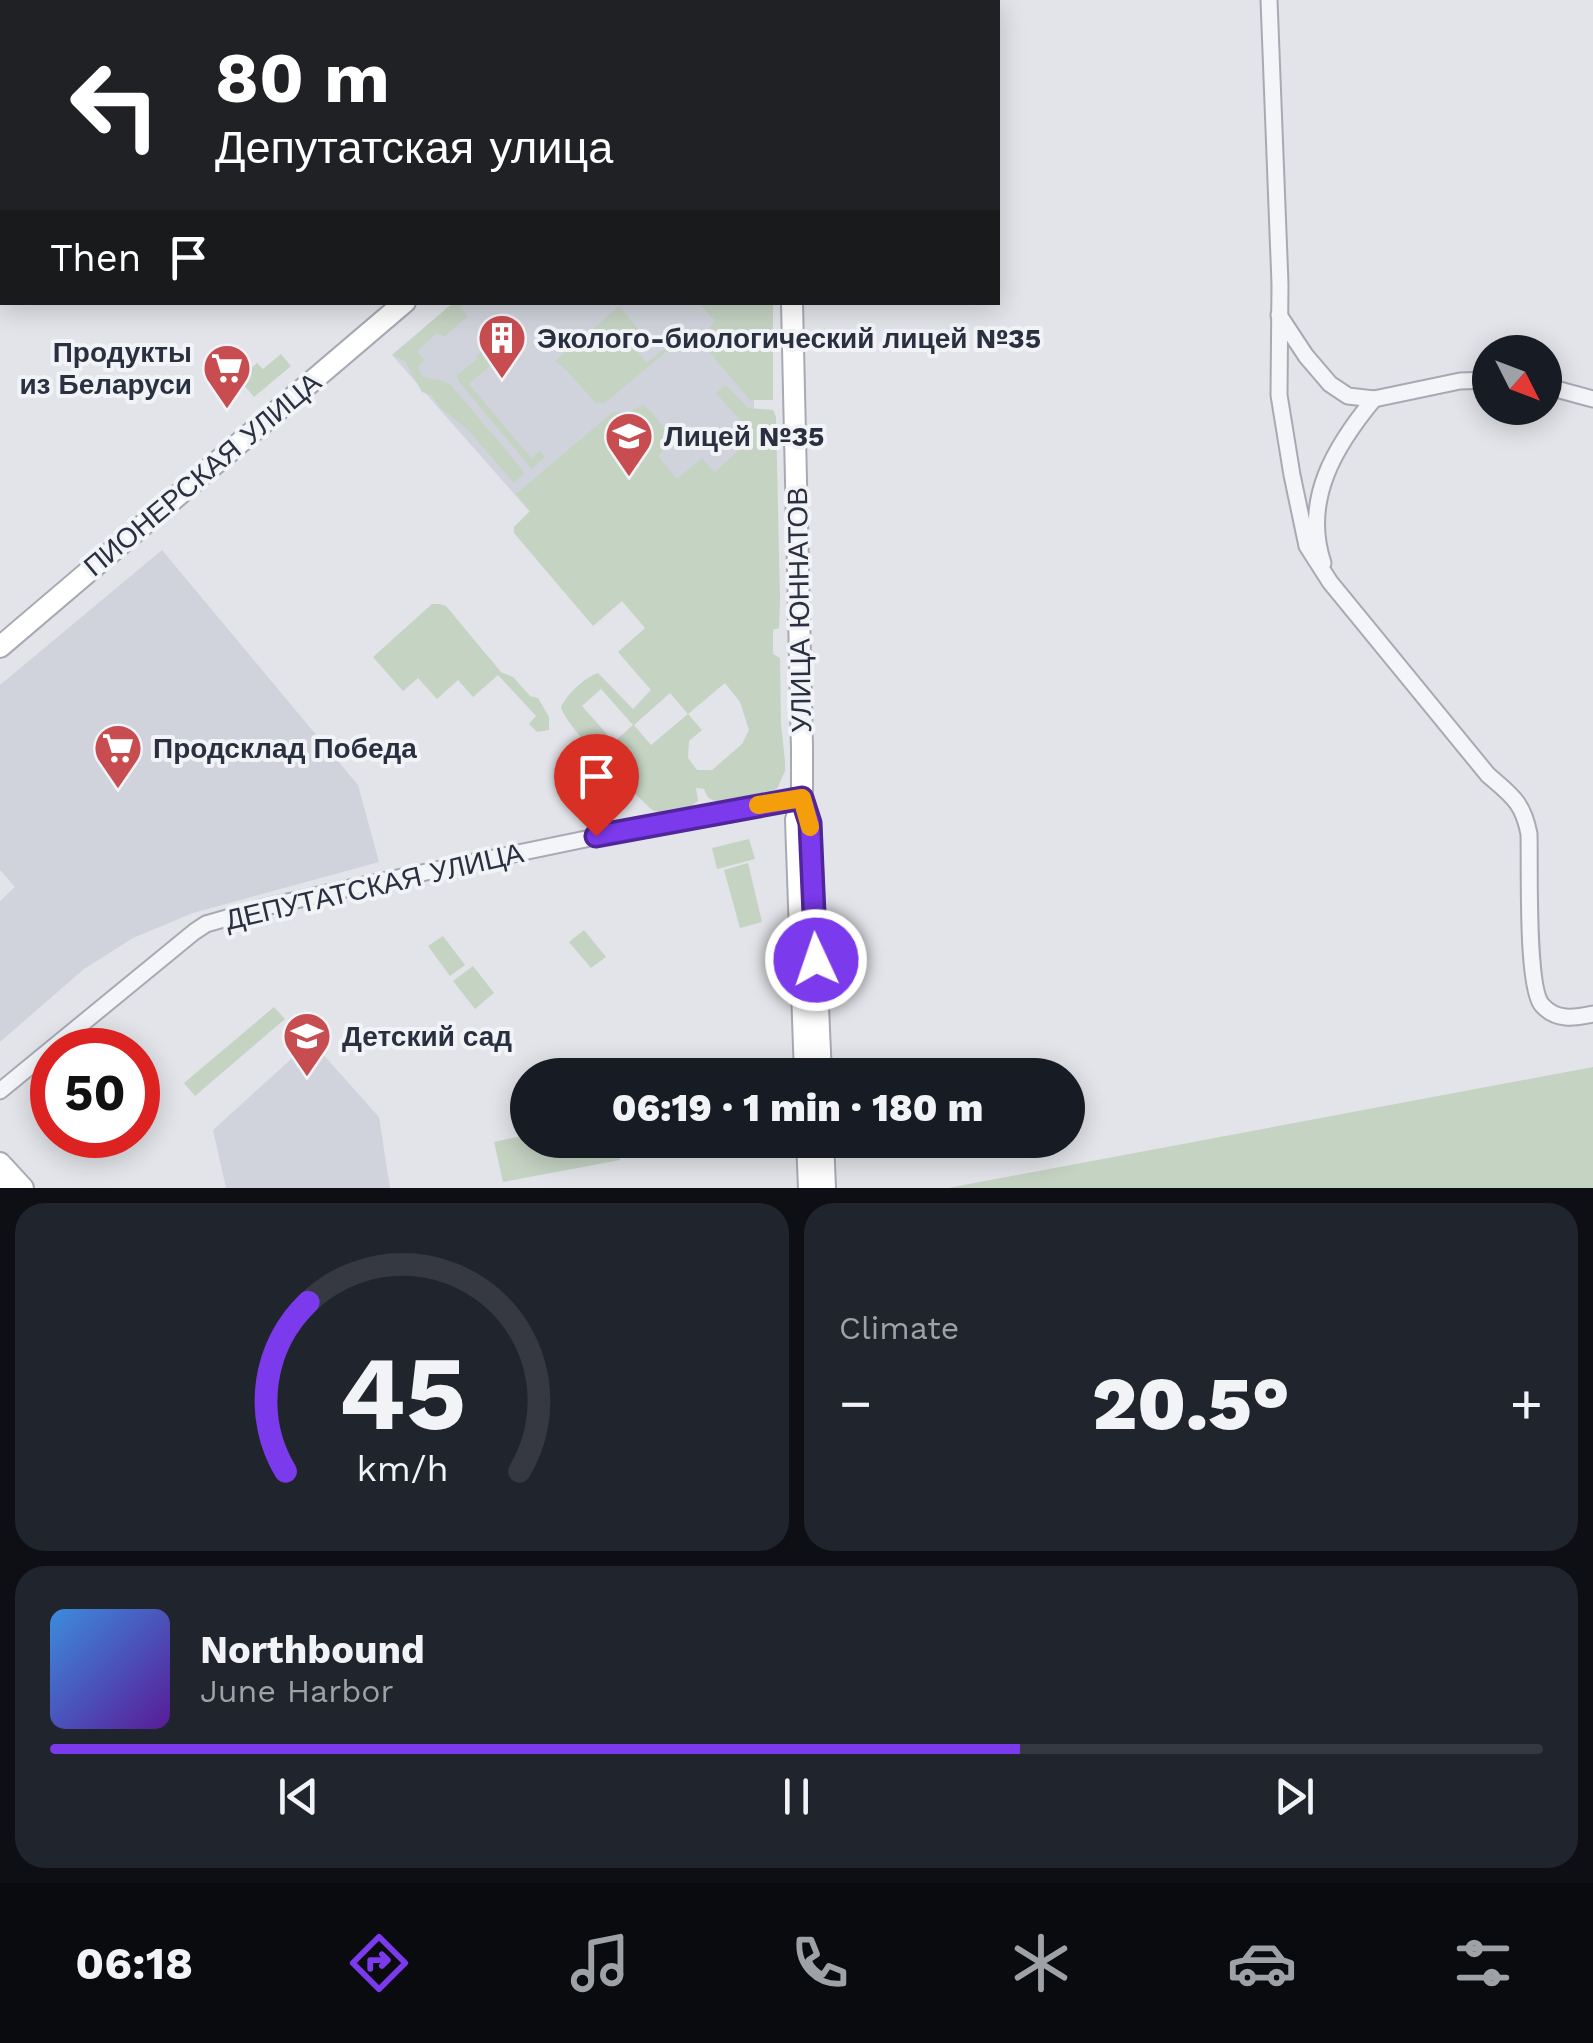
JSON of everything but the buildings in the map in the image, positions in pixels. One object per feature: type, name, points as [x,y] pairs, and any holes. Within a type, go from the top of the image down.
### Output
[{"type":"main road","name":"ПИОНЕРСКАЯ УЛИЦА","points":[[0,646],[401,305]]},
{"type":"main road","name":"УЛИЦА ЮННАТОВ","points":[[792,305],[802,798],[796,820],[804,1058]]},
{"type":"main road","name":"УЛИЦА ЮННАТОВ","points":[[802,798],[810,823],[820,1058]]},
{"type":"main road","points":[[808,1158],[809,1188]]},
{"type":"main road","points":[[825,1158],[826,1188]]},
{"type":"main road","points":[[0,1163],[22,1188]]},
{"type":"street","points":[[1269,0],[1280,315],[1279,395],[1308,546],[1332,583],[1488,775],[1514,798],[1525,814],[1536,995],[1542,1005],[1559,1017],[1572,1019],[1593,1014]]},
{"type":"street","points":[[1280,315],[1306,356],[1330,384],[1348,396],[1374,399],[1472,381]]},
{"type":"street","points":[[1562,391],[1593,400]]},
{"type":"street","points":[[1332,583],[1316,533],[1318,499],[1330,463],[1350,428],[1374,399]]},
{"type":"street","name":"ДЕПУТАТСКАЯ УЛИЦА","points":[[0,1092],[206,924],[265,907],[488,859],[802,798]]},
{"type":"shaded area","name":"Лицей №35","points":[[452,305],[753,305],[756,601],[676,663],[619,597],[610,603],[392,355]]},
{"type":"shaded area","points":[[162,550],[358,785],[379,862],[193,913],[133,938],[84,969],[0,1042],[0,901],[15,887],[0,870],[0,685]]},
{"type":"shaded area","name":"Детский сад","points":[[311,1041],[379,1117],[390,1188],[226,1188],[213,1130]]},
{"type":"green space","points":[[450,305],[462,305],[460,307],[468,316],[444,337],[437,333],[417,351],[424,360],[418,367],[424,377],[450,384],[524,474],[514,483],[468,430],[431,395],[422,392],[405,361],[392,355]]},
{"type":"green space","points":[[701,305],[773,305],[773,400],[750,400],[704,346],[702,337],[715,321]]},
{"type":"green space","points":[[619,306],[639,330],[630,339],[631,344],[647,363],[665,348],[667,351],[605,403],[596,403],[555,361]]},
{"type":"green space","points":[[489,344],[500,357],[469,384],[531,458],[540,451],[545,457],[532,469],[456,376]]},
{"type":"green space","points":[[281,354],[291,366],[254,397],[239,379],[257,363],[263,369]]},
{"type":"green space","points":[[726,385],[748,408],[773,410],[776,417],[780,599],[779,628],[773,630],[773,654],[780,658],[785,771],[777,789],[722,802],[696,788],[698,801],[694,805],[662,813],[651,809],[601,759],[574,729],[561,707],[577,687],[598,673],[633,709],[651,690],[618,652],[645,628],[622,601],[593,626],[514,533],[514,527],[530,511],[516,494],[613,412],[626,413],[643,405],[673,440],[658,456],[677,479],[702,458],[715,472],[754,436],[716,393]],"holes":[[[725,683],[740,702],[749,730],[742,744],[712,770],[697,770],[688,758],[689,741],[702,730],[688,714]],[[601,689],[633,725],[614,742],[582,706]],[[670,693],[688,714],[651,745],[634,725]]]},
{"type":"green space","points":[[432,604],[446,606],[501,672],[538,698],[549,717],[549,730],[537,732],[529,724],[536,716],[498,675],[473,697],[458,680],[437,699],[418,678],[403,691],[373,657]]},
{"type":"green space","points":[[749,839],[755,859],[717,869],[712,848]]},
{"type":"green space","points":[[748,863],[762,922],[740,928],[724,870]]},
{"type":"green space","points":[[584,930],[606,957],[591,968],[569,942]]},
{"type":"green space","points":[[443,936],[465,965],[450,976],[428,946]]},
{"type":"green space","points":[[473,966],[494,993],[475,1009],[453,981]]},
{"type":"green space","points":[[274,1007],[285,1019],[195,1096],[184,1083]]},
{"type":"green space","points":[[1593,1067],[1593,1188],[948,1188]]},
{"type":"green space","points":[[510,1139],[510,1158],[620,1160],[503,1182],[494,1142]]},
{"type":"slow traffic","points":[[758,805],[802,798],[810,827]]},
{"type":"place","name":"Эколого-биологический лицей №35","points":[[502,380]]},
{"type":"place","name":"Продукты из Беларуси","points":[[227,410]]},
{"type":"place","name":"Лицей №35","points":[[629,478]]},
{"type":"place","name":"Продсклад Победа","points":[[118,790]]},
{"type":"place","name":"Детский сад","points":[[307,1078]]},
{"type":"route","points":[[596,836],[802,798],[810,823],[816,960]]}]
